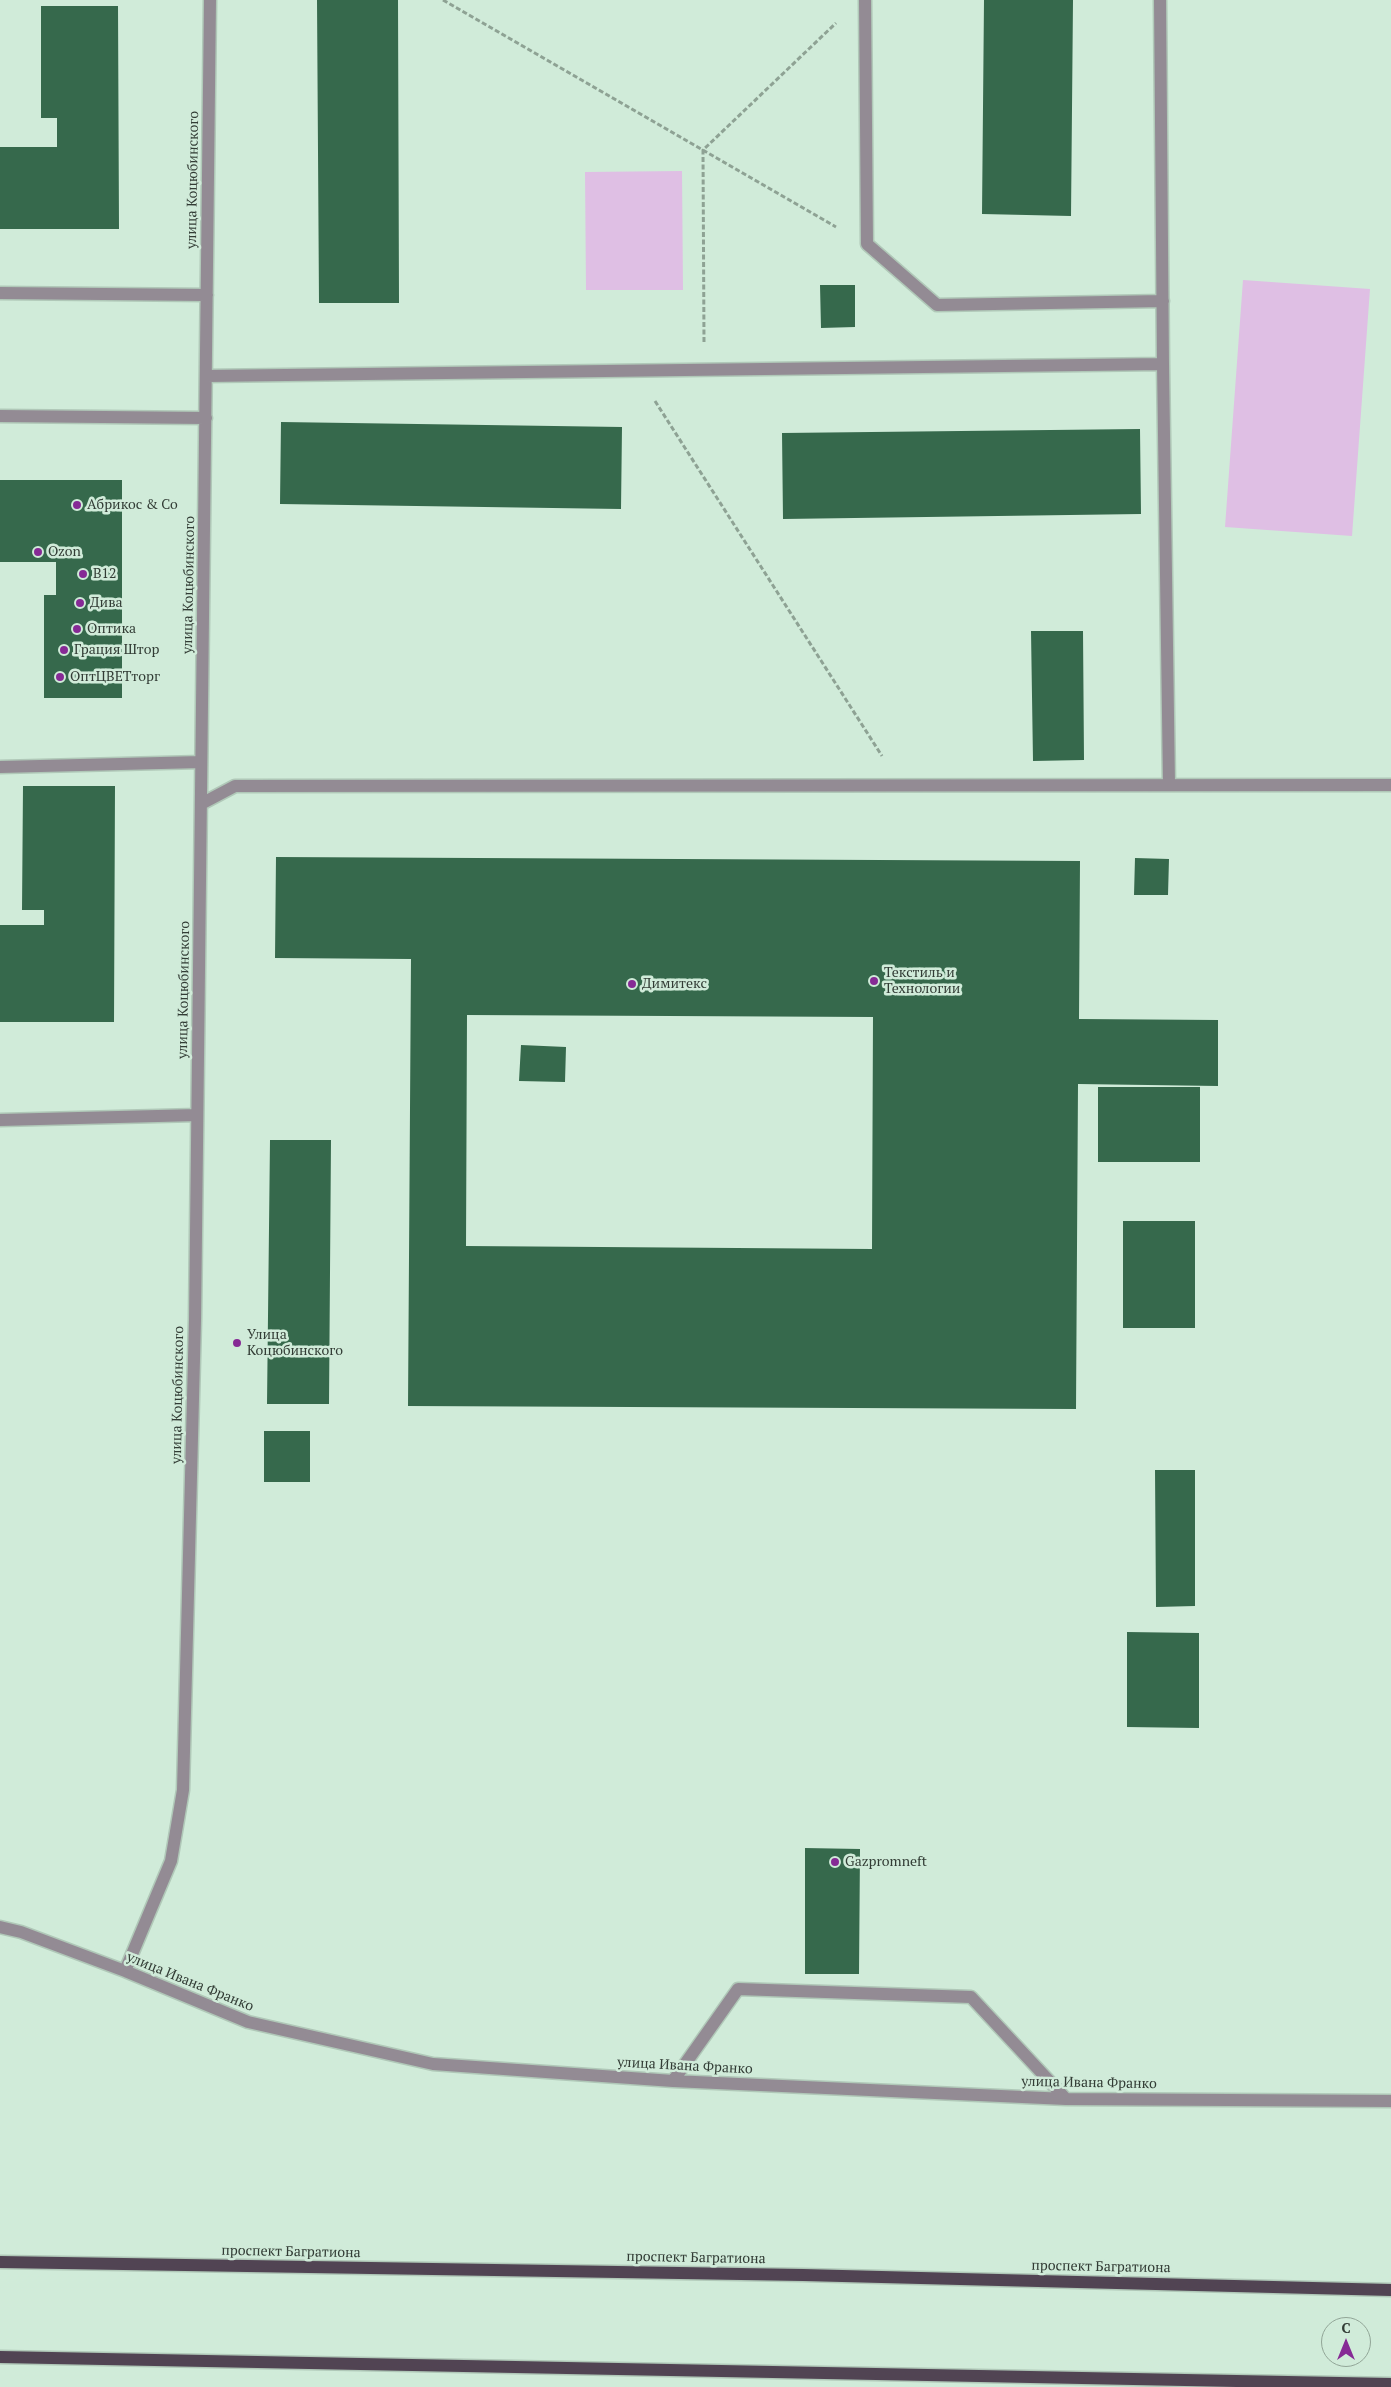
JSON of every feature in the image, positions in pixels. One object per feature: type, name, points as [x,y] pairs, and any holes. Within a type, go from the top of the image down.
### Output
[{"type":"main road","name":"проспект Багратиона","points":[[0,2262],[803,2275],[1391,2290]]},
{"type":"main road","points":[[0,2357],[1391,2384]]},
{"type":"street","name":"улица Коцюбинского","points":[[125,1971],[172,1861],[183,1790],[195,1320],[210,0]]},
{"type":"street","points":[[865,0],[867,244],[937,306],[1163,301]]},
{"type":"street","points":[[1160,0],[1169,785]]},
{"type":"street","points":[[0,293],[207,295]]},
{"type":"street","points":[[206,376],[1164,364]]},
{"type":"street","points":[[0,416],[206,418]]},
{"type":"street","points":[[0,766],[202,762]]},
{"type":"street","points":[[201,804],[235,786],[1391,785]]},
{"type":"street","points":[[0,1120],[197,1115]]},
{"type":"street","name":"улица Ивана Франко","points":[[0,1926],[125,1971],[248,2022],[433,2064],[673,2081],[1066,2099],[1391,2101]]},
{"type":"street","points":[[673,2081],[738,1989],[971,1997],[1066,2099]]},
{"type":"path","points":[[443,0],[867,244]]},
{"type":"path","points":[[704,370],[702,150],[839,20]]},
{"type":"path","points":[[636,371],[901,786]]},
{"type":"shaded area","points":[[682,171],[683,290],[586,290],[585,172]]},
{"type":"shaded area","points":[[1243,280],[1370,289],[1352,536],[1225,527]]},
{"type":"building","points":[[317,0],[398,0],[399,303],[319,303]]},
{"type":"building","points":[[984,0],[1073,0],[1071,216],[982,214]]},
{"type":"building","points":[[41,6],[118,6],[119,229],[0,229],[0,147],[57,147],[57,118],[41,118]]},
{"type":"building","points":[[820,285],[855,285],[855,327],[821,328]]},
{"type":"building","points":[[281,422],[622,427],[621,509],[280,504]]},
{"type":"building","points":[[1140,429],[1141,514],[783,519],[782,433]]},
{"type":"building","points":[[0,480],[122,480],[122,698],[44,698],[44,595],[56,595],[56,562],[0,562]]},
{"type":"building","points":[[1031,631],[1083,631],[1084,760],[1033,761]]},
{"type":"building","points":[[23,786],[115,786],[114,1022],[0,1022],[0,925],[44,925],[44,910],[22,910]]},
{"type":"building","points":[[276,857],[1080,861],[1079,1019],[1218,1020],[1218,1086],[1078,1084],[1076,1409],[408,1406],[411,959],[275,958]],"holes":[[[467,1015],[873,1017],[872,1249],[466,1246]]]},
{"type":"building","points":[[1135,858],[1169,859],[1168,895],[1134,895]]},
{"type":"building","points":[[521,1045],[566,1047],[565,1082],[519,1081]]},
{"type":"building","points":[[1098,1087],[1200,1087],[1200,1162],[1098,1162]]},
{"type":"building","points":[[270,1140],[331,1140],[329,1404],[267,1404]]},
{"type":"building","points":[[1123,1221],[1195,1221],[1195,1328],[1123,1328]]},
{"type":"building","points":[[264,1431],[310,1431],[310,1482],[264,1482]]},
{"type":"building","points":[[1155,1470],[1195,1470],[1195,1606],[1156,1607]]},
{"type":"building","points":[[1127,1632],[1199,1633],[1199,1728],[1127,1727]]},
{"type":"building","points":[[805,1848],[860,1849],[859,1974],[805,1974]]},
{"type":"place","name":"Абрикос & Co","points":[[77,505]]},
{"type":"place","name":"Ozon","points":[[38,552]]},
{"type":"place","name":"B12","points":[[83,574]]},
{"type":"place","name":"Дива","points":[[80,603]]},
{"type":"place","name":"Оптика","points":[[77,629]]},
{"type":"place","name":"Грация Штор","points":[[64,650]]},
{"type":"place","name":"ОптЦВЕТторг","points":[[60,677]]},
{"type":"place","name":"Текстиль и Технологии","points":[[874,981]]},
{"type":"place","name":"Димитекс","points":[[632,984]]},
{"type":"place","name":"Улица Коцюбинского","points":[[237,1343]]},
{"type":"place","name":"Gazpromneft","points":[[835,1862]]}]
